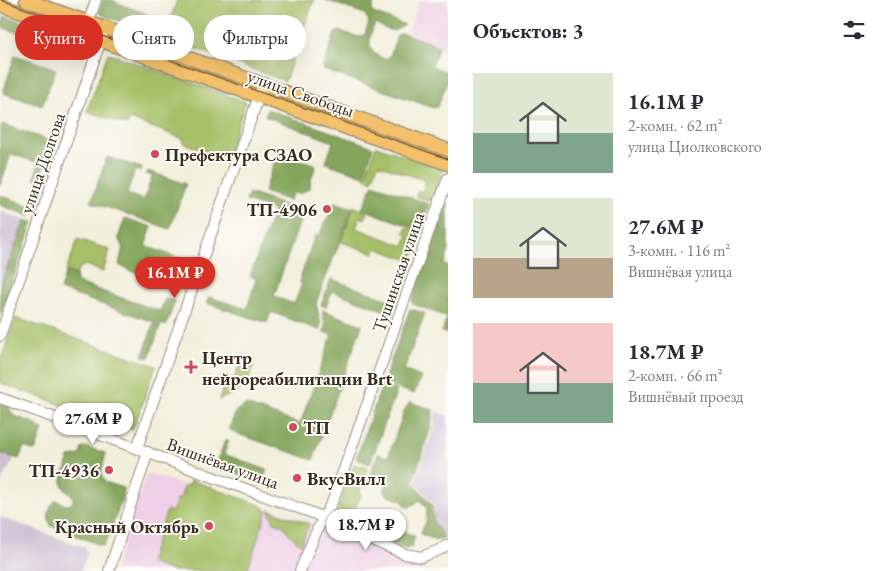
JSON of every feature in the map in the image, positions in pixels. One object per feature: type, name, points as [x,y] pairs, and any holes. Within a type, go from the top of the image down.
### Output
[{"type":"main road","name":"улица Свободы","points":[[26,0],[68,15]]},
{"type":"main road","name":"улица Свободы","points":[[0,5],[28,15]]},
{"type":"main road","name":"улица Свободы","points":[[103,27],[448,150]]},
{"type":"main road","name":"улица Свободы","points":[[103,42],[448,164]]},
{"type":"street","points":[[91,15],[96,0]]},
{"type":"street","name":"улица Долгова","points":[[103,36],[106,28]]},
{"type":"street","name":"улица Долгова","points":[[0,336],[95,60]]},
{"type":"street","points":[[137,448],[263,84]]},
{"type":"street","name":"Тушинская улица","points":[[300,571],[322,518],[328,512],[333,500],[448,178]]},
{"type":"street","name":"Вишнёвая улица","points":[[0,398],[310,512],[330,523],[406,554],[422,557],[448,545]]},
{"type":"street","points":[[109,571],[148,452]]},
{"type":"shaded area","points":[[419,0],[448,0],[448,45],[444,43],[442,48],[407,35]]},
{"type":"shaded area","points":[[0,211],[25,220],[0,286]]},
{"type":"shaded area","points":[[435,411],[448,416],[448,536],[444,538],[434,523],[434,504],[415,482],[434,428]]},
{"type":"shaded area","points":[[0,442],[18,448],[0,486]]},
{"type":"shaded area","points":[[147,473],[185,485],[180,500],[172,512],[167,510],[149,562],[173,571],[114,571]]},
{"type":"shaded area","points":[[268,508],[427,566],[423,571],[247,571]]},
{"type":"shaded area","points":[[0,517],[86,548],[85,550],[88,552],[81,571],[0,571]]},
{"type":"green space","points":[[103,0],[114,0],[150,15],[113,15],[113,19],[99,12]]},
{"type":"green space","points":[[177,0],[314,0],[306,22],[306,15],[204,15],[204,52],[194,48],[194,15],[172,15]]},
{"type":"green space","points":[[325,0],[372,0],[374,2],[373,13],[405,25],[394,31],[375,23],[370,39],[371,48],[374,53],[385,59],[390,56],[397,35],[402,33],[439,46],[432,66],[448,72],[448,79],[438,106],[434,108],[324,70],[323,67],[335,33],[340,31],[359,37],[365,34],[369,22],[365,14]]},
{"type":"green space","points":[[5,16],[15,19],[15,32],[1,27]]},
{"type":"green space","points":[[108,53],[113,55],[113,60],[128,60],[246,102],[226,158],[183,143],[184,139],[130,119],[127,125],[87,111]]},
{"type":"green space","points":[[15,55],[15,60],[30,60],[56,69],[42,106],[3,93]]},
{"type":"green space","points":[[227,60],[293,60],[285,81]]},
{"type":"green space","points":[[267,109],[373,147],[364,176],[326,163],[333,142],[265,116]]},
{"type":"green space","points":[[2,124],[56,143],[46,160],[39,180],[34,179],[39,163],[11,154],[0,186],[0,130]]},
{"type":"green space","points":[[376,146],[443,169],[432,202],[416,196],[418,190],[422,192],[426,181],[378,164],[372,181],[365,178]]},
{"type":"green space","points":[[278,152],[316,165],[310,187],[302,193],[293,193],[289,201],[264,192]]},
{"type":"green space","points":[[107,157],[142,168],[141,172],[135,170],[127,194],[144,200],[152,176],[146,174],[148,171],[186,184],[170,229],[91,202]]},
{"type":"green space","points":[[373,184],[429,204],[420,230],[362,209]]},
{"type":"green space","points":[[249,193],[303,212],[274,296],[294,304],[302,284],[299,282],[315,235],[319,236],[335,202],[353,208],[316,303],[321,325],[319,330],[271,312],[267,323],[206,303],[209,297],[247,309],[256,279],[250,276],[274,210],[246,201]]},
{"type":"green space","points":[[0,195],[33,207],[29,216],[0,205]]},
{"type":"green space","points":[[448,202],[448,253],[444,265],[448,266],[448,334],[442,332],[447,317],[413,304],[412,301]]},
{"type":"green space","points":[[354,206],[367,213],[365,219],[360,217],[356,228],[404,246],[408,235],[404,233],[407,227],[421,233],[411,261],[376,248],[374,253],[341,242]]},
{"type":"green space","points":[[125,218],[152,227],[145,246],[188,261],[178,287],[128,270],[119,265],[123,246],[118,238]]},
{"type":"green space","points":[[25,220],[33,222],[0,316],[0,286]]},
{"type":"green space","points":[[78,239],[110,250],[103,272],[85,265],[79,268],[76,275],[66,271]]},
{"type":"green space","points":[[66,271],[76,275],[78,283],[160,311],[165,299],[175,301],[166,326],[161,324],[149,358],[143,356],[154,322],[60,290]]},
{"type":"green space","points":[[331,279],[395,302],[391,313],[332,291],[326,307],[321,305]]},
{"type":"green space","points":[[410,309],[425,313],[404,370],[421,377],[414,394],[383,383]]},
{"type":"green space","points":[[322,310],[362,325],[313,460],[235,433],[229,429],[236,411],[246,405],[300,424],[332,335],[324,332],[325,325]]},
{"type":"green space","points":[[16,318],[156,366],[133,430],[0,383],[0,362]]},
{"type":"green space","points":[[243,355],[255,360],[247,383],[234,379]]},
{"type":"green space","points":[[226,380],[245,387],[219,400]]},
{"type":"green space","points":[[382,385],[397,390],[370,464],[356,459]]},
{"type":"green space","points":[[410,402],[433,410],[431,427],[413,482],[432,505],[434,523],[444,538],[436,540],[420,534],[426,522],[427,508],[420,500],[408,508],[401,500],[388,496],[384,491],[388,480],[370,473],[378,454],[388,457],[405,409]]},
{"type":"green space","points":[[0,403],[8,406],[14,416],[32,422],[43,430],[35,451],[24,447],[19,459],[0,453]]},
{"type":"green space","points":[[225,440],[229,440],[224,454],[267,470],[262,482],[216,466]]},
{"type":"green space","points":[[86,447],[105,453],[102,474],[105,482],[124,488],[123,497],[103,546],[51,526],[49,519],[50,509],[56,500],[66,505],[70,505],[72,502],[73,496],[66,491],[62,484],[62,477],[69,457],[80,455],[82,448]]},
{"type":"green space","points":[[354,464],[368,468],[360,488],[361,496],[350,518],[342,521],[335,518]]},
{"type":"green space","name":"Красный Октябрь","points":[[191,480],[260,505],[267,511],[247,571],[173,571],[149,563],[167,510],[172,512],[177,499],[180,499],[185,485],[189,486]]},
{"type":"green space","points":[[269,510],[309,524],[301,545],[289,534],[285,527],[274,522]]},
{"type":"green space","points":[[352,512],[415,536],[412,546],[407,549],[402,548],[344,525],[342,521],[350,518]]},
{"type":"tram line","points":[[1,0],[448,159]]},
{"type":"place","name":"Префектура СЗАО","points":[[155,154]]},
{"type":"place","name":"ТП-4906","points":[[327,209]]},
{"type":"place","name":"Центр нейрореабилитации Brt","points":[[191,367]]},
{"type":"place","name":"ТП","points":[[293,427]]},
{"type":"place","name":"ТП-4936","points":[[109,470]]},
{"type":"place","name":"ВкусВилл","points":[[297,478]]},
{"type":"place","name":"Красный Октябрь","points":[[209,526]]}]
